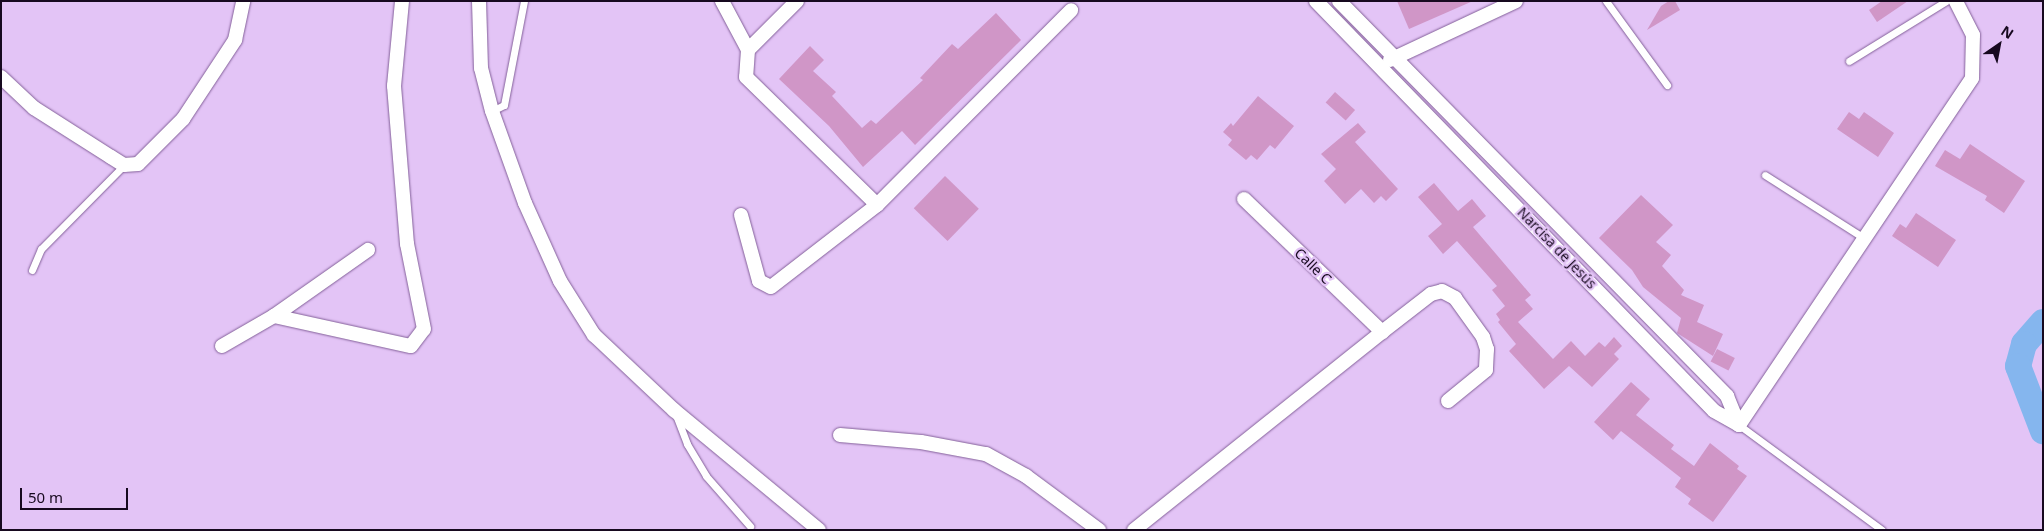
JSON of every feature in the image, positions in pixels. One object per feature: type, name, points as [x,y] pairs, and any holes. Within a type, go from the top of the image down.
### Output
[{"type":"street","points":[[1,77],[34,108],[124,165],[138,164],[183,119],[235,40],[243,1]]},
{"type":"street","points":[[274,316],[411,346],[424,329],[407,244],[394,86],[402,1]]},
{"type":"street","points":[[479,1],[481,68],[492,111],[525,203],[560,281],[594,335],[674,410],[819,530]]},
{"type":"street","points":[[722,1],[748,50],[745,71],[749,83],[877,205]]},
{"type":"street","points":[[748,50],[796,1]]},
{"type":"street","name":"Narcisa de Jesús","points":[[1316,1],[1714,411],[1739,425]]},
{"type":"street","name":"Narcisa de Jesús","points":[[1339,1],[1396,56],[1727,396],[1739,425]]},
{"type":"street","points":[[1381,66],[1396,56],[1516,1]]},
{"type":"street","points":[[1739,425],[1972,78],[1973,36],[1956,1]]},
{"type":"street","points":[[741,215],[759,281],[771,287],[877,205],[1071,10]]},
{"type":"street","name":"Calle C","points":[[1244,199],[1382,332]]},
{"type":"street","points":[[222,346],[274,316],[368,250]]},
{"type":"street","points":[[1134,530],[1382,332],[1431,294],[1442,291],[1455,298],[1483,337],[1487,350],[1486,370],[1448,400]]},
{"type":"street","points":[[840,435],[921,442],[986,454],[1026,476],[1099,530]]},
{"type":"lane","points":[[492,111],[504,104],[524,1]]},
{"type":"lane","points":[[1606,1],[1667,85]]},
{"type":"lane","points":[[1849,61],[1946,1]]},
{"type":"lane","points":[[32,270],[41,249],[124,165]]},
{"type":"lane","points":[[1765,175],[1864,238]]},
{"type":"lane","points":[[674,410],[687,444],[706,476],[750,526]]},
{"type":"lane","points":[[1739,425],[1882,530]]},
{"type":"building","points":[[1397,1],[1473,1],[1409,29]]},
{"type":"building","points":[[1669,1],[1675,1],[1680,10],[1647,30],[1661,6]]},
{"type":"building","points":[[1882,1],[1908,1],[1877,22],[1869,10]]},
{"type":"building","points":[[996,13],[1021,40],[915,145],[902,131],[863,167],[829,126],[779,79],[810,46],[824,60],[813,71],[836,92],[832,96],[862,128],[871,120],[876,124],[923,80],[920,78],[952,44],[958,49]]},
{"type":"building","points":[[1335,92],[1355,110],[1346,120],[1326,102]]},
{"type":"building","points":[[1258,96],[1294,126],[1275,149],[1270,145],[1257,160],[1251,155],[1246,160],[1228,145],[1232,140],[1223,132],[1231,123],[1233,126]]},
{"type":"building","points":[[1849,112],[1859,119],[1864,112],[1894,133],[1878,157],[1837,129]]},
{"type":"building","points":[[1358,123],[1366,132],[1355,142],[1398,189],[1386,201],[1381,196],[1374,203],[1361,189],[1345,204],[1324,181],[1336,169],[1321,154]]},
{"type":"building","points":[[1970,144],[2025,181],[2004,213],[1985,200],[1987,196],[1935,166],[1945,150],[1960,159]]},
{"type":"building","points":[[945,176],[979,209],[948,241],[914,208]]},
{"type":"building","points":[[1434,183],[1458,211],[1472,199],[1486,216],[1473,227],[1531,295],[1525,300],[1533,309],[1518,322],[1553,359],[1571,341],[1585,356],[1599,342],[1605,347],[1614,337],[1622,346],[1614,354],[1619,359],[1592,387],[1569,366],[1544,389],[1509,351],[1516,344],[1498,322],[1500,320],[1496,314],[1505,306],[1492,290],[1497,286],[1457,241],[1443,254],[1428,236],[1442,224],[1418,197]]},
{"type":"building","points":[[1641,195],[1673,225],[1656,242],[1671,255],[1662,266],[1684,290],[1681,295],[1704,305],[1697,322],[1723,334],[1713,356],[1677,333],[1681,318],[1643,287],[1632,270],[1599,238]]},
{"type":"building","points":[[1916,213],[1956,240],[1938,267],[1892,236],[1900,224],[1906,228]]},
{"type":"building","points":[[1717,349],[1735,358],[1728,371],[1711,361]]},
{"type":"building","points":[[1631,382],[1650,399],[1636,415],[1674,445],[1671,449],[1694,466],[1710,443],[1739,466],[1737,469],[1747,476],[1713,522],[1688,504],[1691,499],[1675,487],[1681,478],[1621,431],[1613,440],[1594,422]]},
{"type":"waterway","points":[[2043,322],[2024,344],[2018,366],[2043,431]]}]
